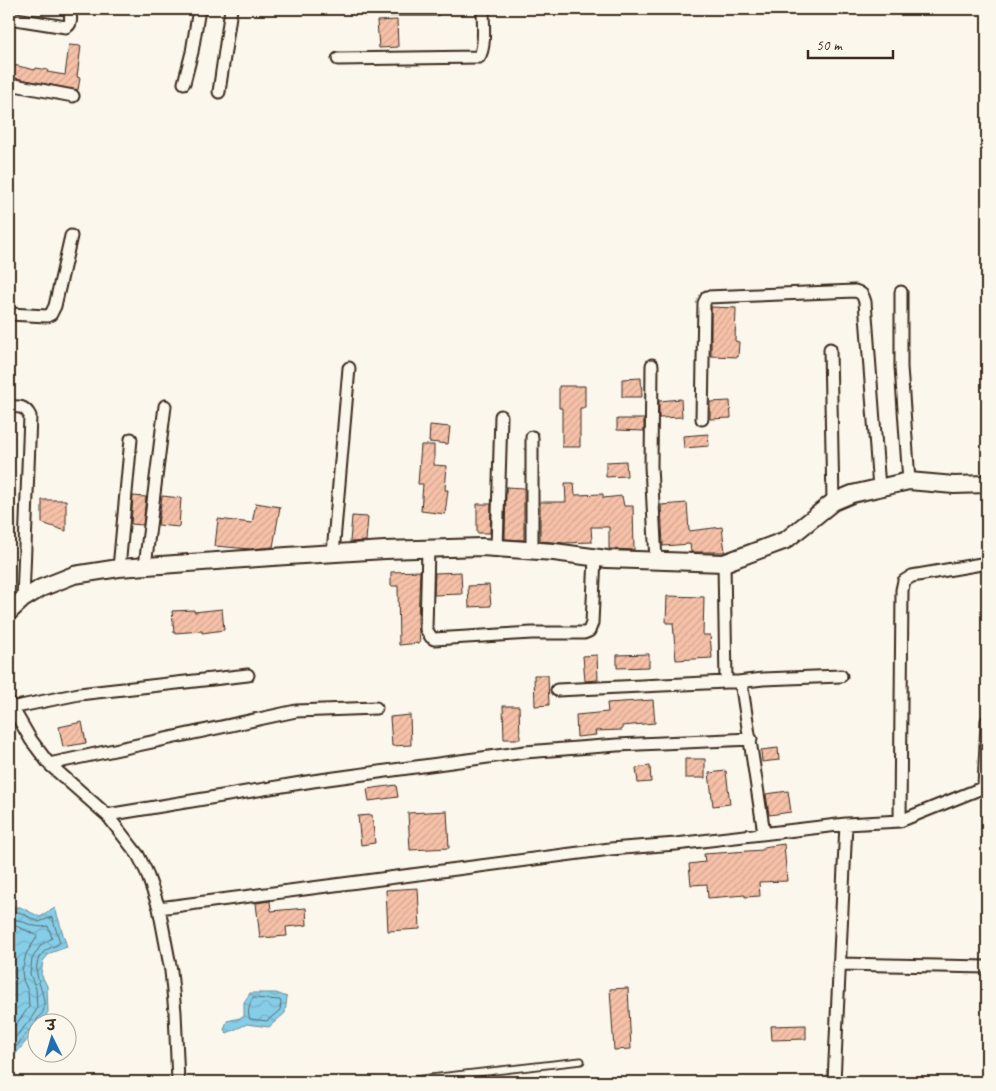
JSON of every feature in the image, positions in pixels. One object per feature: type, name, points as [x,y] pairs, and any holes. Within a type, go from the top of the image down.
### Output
[{"type":"street","points":[[9,18],[66,28],[70,26],[71,22],[70,9]]},
{"type":"street","points":[[184,82],[192,52],[199,9]]},
{"type":"street","points":[[219,92],[231,9]]},
{"type":"street","points":[[366,9],[435,9]]},
{"type":"street","points":[[338,59],[479,57],[483,46],[483,9]]},
{"type":"street","points":[[9,84],[73,96]]},
{"type":"street","points":[[9,314],[47,316],[50,314],[55,306],[71,236]]},
{"type":"street","points":[[702,419],[704,304],[707,297],[855,291],[861,293],[864,296],[865,302],[880,488]]},
{"type":"street","points":[[901,292],[901,376],[909,481]]},
{"type":"street","points":[[830,349],[833,502]]},
{"type":"street","points":[[652,365],[650,466],[656,561]]},
{"type":"street","points":[[334,553],[349,368]]},
{"type":"street","points":[[9,407],[21,406],[26,409],[30,416],[23,600]]},
{"type":"street","points":[[145,566],[165,406]]},
{"type":"street","points":[[496,548],[501,416]]},
{"type":"street","points":[[532,437],[532,551]]},
{"type":"street","points":[[119,568],[131,438]]},
{"type":"street","points":[[9,612],[41,588],[66,578],[119,568],[334,553],[428,548],[496,548],[595,557],[724,563],[786,540],[833,502],[852,494],[909,481],[954,485],[987,484]]},
{"type":"street","points":[[428,548],[426,629],[434,639],[532,633],[584,633],[589,631],[592,623],[595,557]]},
{"type":"street","points":[[724,563],[726,682]]},
{"type":"street","points":[[900,821],[902,590],[904,581],[912,576],[987,563]]},
{"type":"street","points":[[178,1082],[171,971],[159,908],[138,855],[107,815],[49,764],[10,705],[79,694],[248,675]]},
{"type":"street","points":[[558,690],[841,676]]},
{"type":"street","points":[[738,682],[742,688],[751,739],[764,833]]},
{"type":"street","points":[[49,764],[296,711],[376,708]]},
{"type":"street","points":[[159,908],[438,873],[567,854],[846,824],[900,821],[986,787],[987,721]]},
{"type":"street","points":[[107,815],[313,781],[525,752],[617,745],[751,739]]},
{"type":"street","points":[[834,1082],[846,824]]},
{"type":"street","points":[[839,964],[987,967]]},
{"type":"lane","points":[[396,1082],[581,1061]]},
{"type":"water","points":[[9,907],[20,907],[40,917],[55,908],[67,947],[50,953],[43,961],[41,974],[47,986],[48,1012],[47,1014],[28,1014],[28,1039],[9,1062]]},
{"type":"water","points":[[250,993],[276,993],[287,997],[285,1013],[269,1027],[247,1024],[227,1033],[224,1030],[227,1021],[244,1017],[244,1002]]},
{"type":"building","points":[[397,20],[398,47],[379,48],[377,21]]},
{"type":"building","points":[[69,45],[81,46],[77,77],[80,78],[78,90],[9,77],[9,64],[35,70],[36,68],[48,70],[47,72],[65,75]]},
{"type":"building","points":[[711,307],[736,308],[735,341],[739,342],[738,357],[711,356]]},
{"type":"building","points":[[641,378],[642,397],[622,397],[622,379]]},
{"type":"building","points":[[559,386],[585,386],[585,408],[580,408],[580,447],[562,447],[562,408],[559,408]]},
{"type":"building","points":[[681,399],[682,417],[659,418],[659,401]]},
{"type":"building","points":[[730,401],[731,418],[710,419],[710,402]]},
{"type":"building","points":[[617,419],[644,419],[644,431],[617,430]]},
{"type":"building","points":[[430,425],[450,427],[448,444],[429,442]]},
{"type":"building","points":[[708,434],[709,446],[684,448],[683,436]]},
{"type":"building","points":[[421,445],[434,445],[434,465],[447,466],[445,490],[448,490],[445,514],[421,511],[423,484],[418,484]]},
{"type":"building","points":[[626,461],[627,476],[606,477],[606,462]]},
{"type":"building","points":[[565,483],[574,483],[575,495],[603,494],[603,498],[622,496],[624,506],[633,506],[634,550],[609,549],[609,527],[591,527],[592,542],[564,543],[540,541],[540,502],[566,502]]},
{"type":"building","points":[[506,487],[524,488],[524,540],[505,539]]},
{"type":"building","points":[[133,496],[146,497],[143,525],[131,524]]},
{"type":"building","points":[[162,496],[181,498],[179,527],[158,525]]},
{"type":"building","points":[[42,500],[66,500],[66,531],[42,523]]},
{"type":"building","points":[[256,503],[280,507],[273,547],[250,549],[215,546],[218,519],[252,523]]},
{"type":"building","points":[[687,503],[689,531],[722,527],[725,552],[691,552],[690,544],[663,546],[661,505]]},
{"type":"building","points":[[477,504],[491,504],[490,533],[477,533]]},
{"type":"building","points":[[352,516],[368,517],[366,541],[350,542]]},
{"type":"building","points":[[420,571],[418,621],[420,643],[399,645],[398,586],[391,586],[391,572]]},
{"type":"building","points":[[461,572],[462,594],[434,595],[435,573]]},
{"type":"building","points":[[489,585],[491,606],[469,607],[468,586]]},
{"type":"building","points":[[667,596],[704,597],[703,635],[710,635],[712,658],[676,660],[673,623],[666,623]]},
{"type":"building","points":[[222,609],[224,630],[202,633],[202,631],[174,633],[172,611],[194,610],[194,612]]},
{"type":"building","points":[[649,654],[649,667],[617,668],[617,655]]},
{"type":"building","points":[[597,655],[598,680],[585,681],[583,656]]},
{"type":"building","points":[[534,675],[548,675],[549,705],[535,706]]},
{"type":"building","points":[[653,700],[655,723],[622,726],[622,730],[595,731],[596,735],[577,737],[576,715],[608,712],[607,703]]},
{"type":"building","points":[[503,706],[519,706],[520,739],[504,739]]},
{"type":"building","points":[[410,715],[411,745],[392,746],[390,717]]},
{"type":"building","points":[[82,722],[86,743],[63,747],[59,727]]},
{"type":"building","points":[[778,748],[779,760],[762,762],[761,750]]},
{"type":"building","points":[[685,759],[705,759],[705,778],[685,778]]},
{"type":"building","points":[[650,766],[651,782],[638,783],[636,768]]},
{"type":"building","points":[[726,771],[730,804],[713,806],[709,773]]},
{"type":"building","points":[[396,785],[398,797],[369,801],[367,789]]},
{"type":"building","points":[[788,791],[791,812],[769,815],[766,794]]},
{"type":"building","points":[[447,811],[449,848],[410,850],[408,813]]},
{"type":"building","points":[[372,815],[375,843],[361,845],[358,816]]},
{"type":"building","points":[[784,844],[787,881],[759,882],[760,896],[745,897],[745,895],[708,898],[707,884],[691,885],[689,864],[705,862],[704,854],[763,850],[763,847]]},
{"type":"building","points":[[418,888],[420,929],[388,931],[386,890]]},
{"type":"building","points":[[270,901],[271,911],[306,908],[307,925],[286,927],[287,936],[260,938],[256,903]]},
{"type":"building","points":[[628,988],[631,1049],[614,1050],[610,989]]},
{"type":"building","points":[[806,1025],[806,1039],[772,1040],[771,1026]]}]
